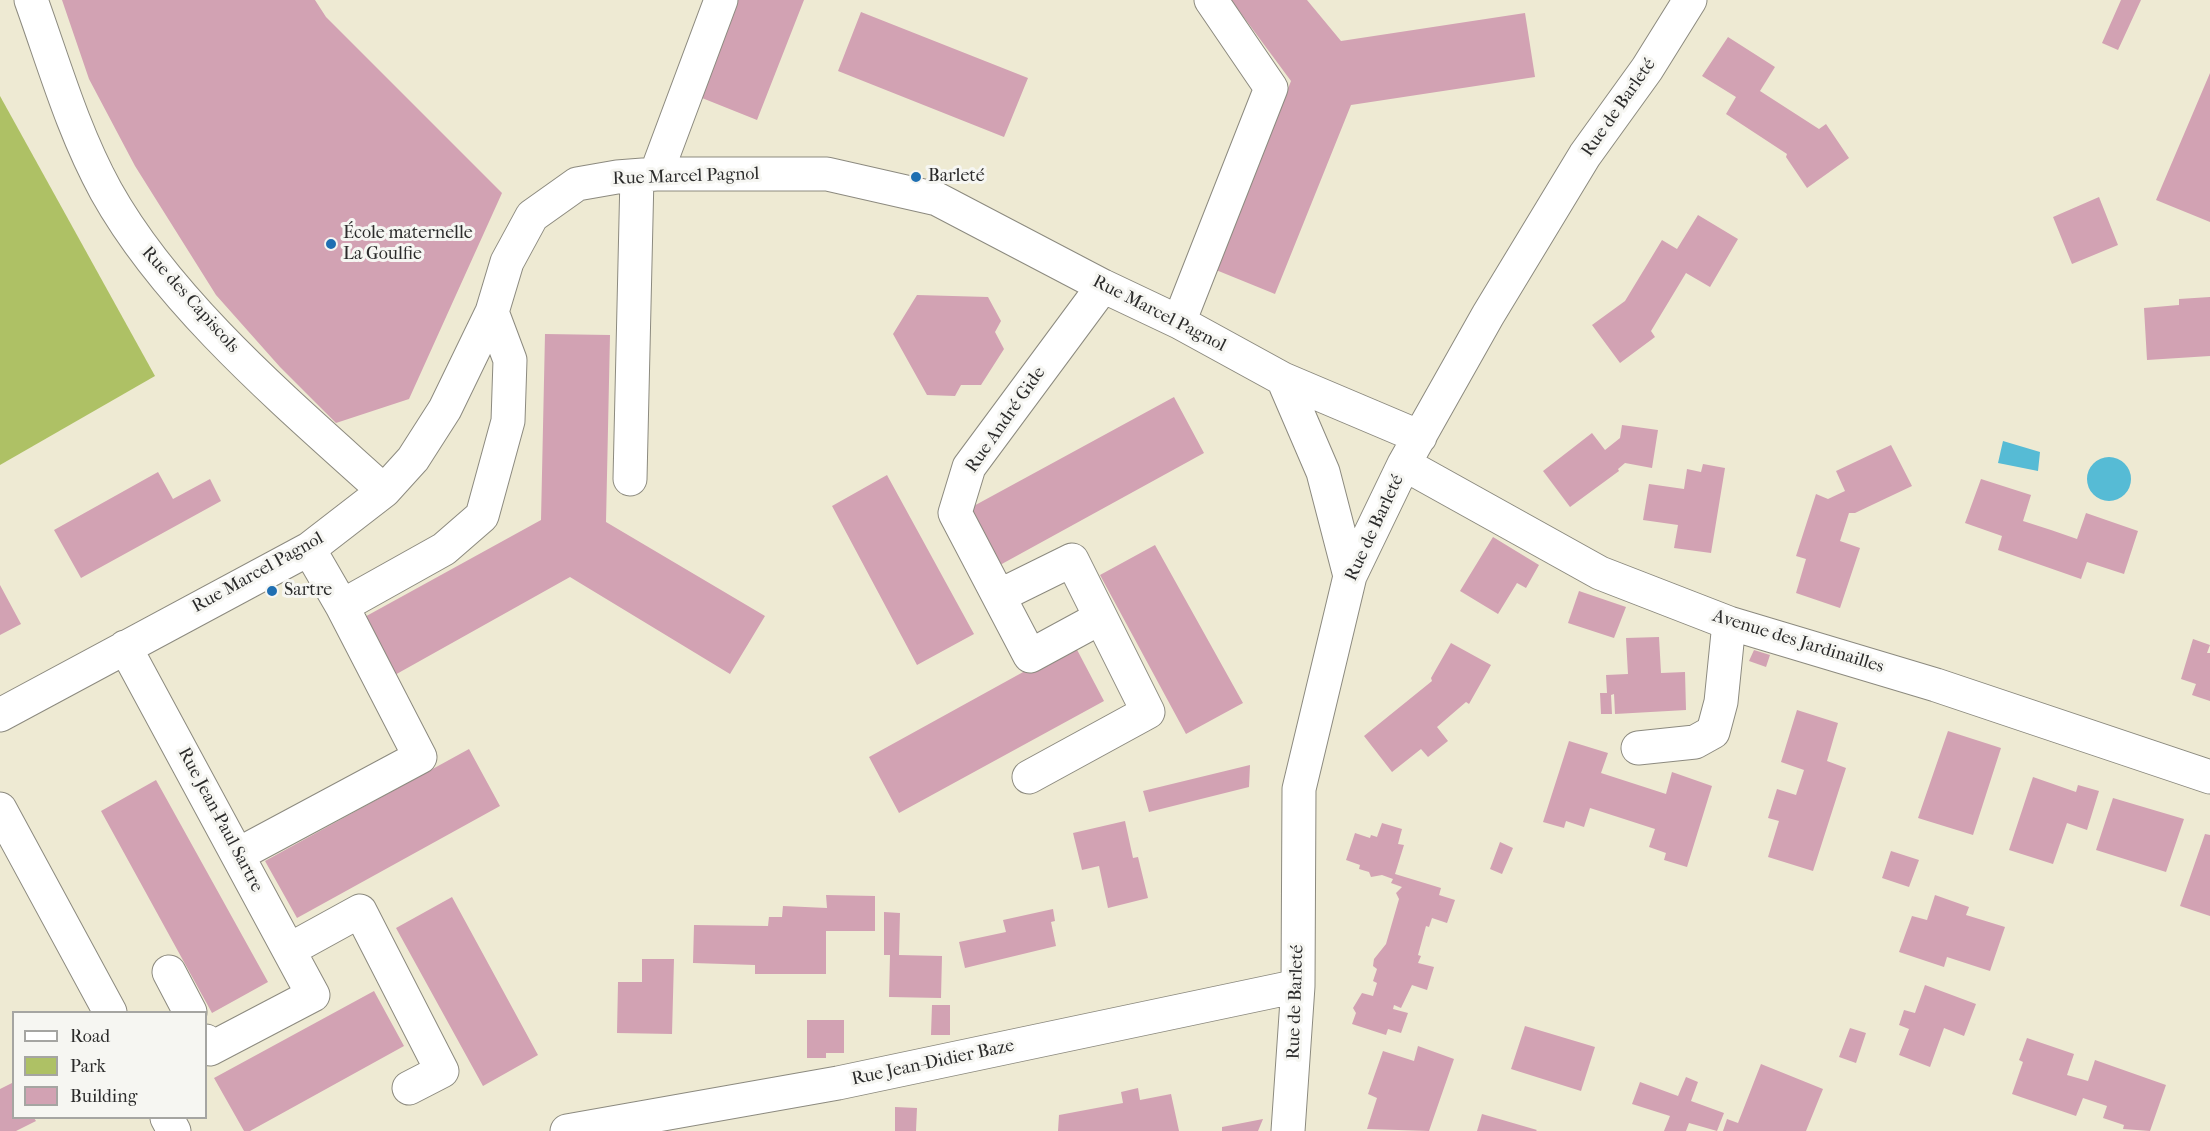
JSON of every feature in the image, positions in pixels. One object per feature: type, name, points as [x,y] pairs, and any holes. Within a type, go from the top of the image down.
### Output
[{"type":"street","name":"Rue des Capiscols","points":[[31,0],[81,139],[106,191],[146,253],[217,334],[384,491]]},
{"type":"street","points":[[630,479],[646,175],[721,0]]},
{"type":"street","points":[[1179,322],[1271,88],[1211,0]]},
{"type":"street","name":"Rue de Barleté","points":[[1288,1131],[1298,986],[1299,789],[1350,576],[1412,450],[1488,315],[1585,155],[1647,69],[1690,0]]},
{"type":"street","name":"Rue Marcel Pagnol","points":[[0,715],[309,549],[384,491],[413,459],[445,409],[492,312],[507,262],[532,216],[577,184],[646,175],[827,174],[937,199],[1103,286],[1179,322],[1412,450]]},
{"type":"street","name":"Rue André Gide","points":[[1100,618],[1030,656],[955,513],[969,467],[1103,286]]},
{"type":"street","points":[[342,606],[444,549],[482,516],[508,421],[510,360],[492,312]]},
{"type":"street","points":[[1283,378],[1323,472],[1350,576]]},
{"type":"street","name":"Avenue des Jardinailles","points":[[1412,450],[1600,573],[1730,623],[1936,685],[2210,777]]},
{"type":"street","points":[[239,855],[420,757],[342,606],[309,549]]},
{"type":"street","points":[[999,596],[1072,560],[1148,712],[1029,777]]},
{"type":"street","points":[[1638,748],[1695,742],[1713,732],[1721,702],[1730,623]]},
{"type":"street","name":"Rue Jean-Paul Sartre","points":[[125,646],[313,995],[210,1050],[207,1043]]},
{"type":"street","points":[[0,809],[109,1011]]},
{"type":"street","points":[[289,950],[360,910],[442,1071],[409,1088]]},
{"type":"street","points":[[169,972],[189,1011]]},
{"type":"street","name":"Rue Jean-Didier Baze","points":[[567,1131],[838,1083],[1298,986]]},
{"type":"green space","points":[[0,96],[155,376],[0,465]]},
{"type":"water","points":[[2003,441],[2040,452],[2038,471],[1998,463]]},
{"type":"water","points":[[2109,457],[2124,464],[2131,479],[2124,494],[2109,501],[2094,494],[2087,479],[2094,464]]},
{"type":"building","name":"École maternelle La Goulfie","points":[[62,0],[315,0],[326,17],[502,193],[409,399],[336,423],[280,367],[216,295],[135,166],[89,79]]},
{"type":"building","points":[[735,0],[804,0],[757,120],[697,96]]},
{"type":"building","points":[[1231,0],[1307,0],[1341,41],[1525,13],[1535,77],[1351,105],[1275,294],[1216,270],[1291,81]]},
{"type":"building","points":[[2121,0],[2141,0],[2118,50],[2102,43]]},
{"type":"building","points":[[861,12],[1028,78],[1004,137],[838,71]]},
{"type":"building","points":[[1728,37],[1775,67],[1760,91],[1819,129],[1826,124],[1849,158],[1807,188],[1786,157],[1787,154],[1726,114],[1736,97],[1702,76]]},
{"type":"building","points":[[2210,73],[2210,222],[2156,200]]},
{"type":"building","points":[[2099,197],[2118,245],[2072,264],[2053,217]]},
{"type":"building","points":[[1698,215],[1738,239],[1710,287],[1686,273],[1651,331],[1655,337],[1620,363],[1592,325],[1625,301],[1662,240],[1677,249]]},
{"type":"building","points":[[917,295],[988,297],[1001,321],[995,332],[1004,349],[981,385],[961,385],[955,396],[927,395],[893,334]]},
{"type":"building","points":[[2210,297],[2210,356],[2147,360],[2144,308],[2179,305],[2179,299]]},
{"type":"building","points":[[545,334],[610,335],[606,522],[765,616],[730,674],[570,577],[393,676],[361,619],[541,520]]},
{"type":"building","points":[[1174,397],[1204,453],[1000,565],[970,508]]},
{"type":"building","points":[[1622,425],[1658,430],[1652,468],[1625,463],[1618,469],[1619,471],[1570,507],[1543,471],[1592,433],[1605,450],[1620,438]]},
{"type":"building","points":[[1891,445],[1912,486],[1855,513],[1849,513],[1840,541],[1860,548],[1840,608],[1796,593],[1806,559],[1796,556],[1816,494],[1828,499],[1845,491],[1836,471]]},
{"type":"building","points":[[1703,464],[1725,468],[1711,553],[1674,548],[1678,525],[1643,520],[1649,484],[1684,489],[1687,469],[1701,472]]},
{"type":"building","points":[[158,472],[173,499],[210,479],[221,501],[81,578],[54,530]]},
{"type":"building","points":[[887,475],[974,634],[917,665],[832,506]]},
{"type":"building","points":[[1981,479],[2031,495],[2023,521],[2077,539],[2086,513],[2138,531],[2124,574],[2087,562],[2081,579],[1998,550],[2002,536],[1965,523]]},
{"type":"building","points":[[1493,537],[1539,565],[1526,588],[1517,583],[1498,614],[1460,591]]},
{"type":"building","points":[[1155,545],[1243,703],[1186,734],[1100,575]]},
{"type":"building","points":[[0,585],[21,624],[0,635]]},
{"type":"building","points":[[1579,591],[1626,607],[1614,638],[1568,623]]},
{"type":"building","points":[[1659,637],[1661,673],[1685,672],[1686,710],[1615,714],[1614,694],[1611,695],[1612,714],[1601,714],[1600,693],[1607,693],[1606,675],[1628,674],[1626,638]]},
{"type":"building","points":[[2193,639],[2210,645],[2207,653],[2210,653],[2210,701],[2192,695],[2196,684],[2181,679]]},
{"type":"building","points":[[1451,643],[1491,665],[1469,704],[1466,702],[1437,727],[1448,741],[1428,757],[1421,749],[1392,772],[1364,736],[1432,681],[1431,678]]},
{"type":"building","points":[[1074,644],[1104,701],[899,813],[869,757]]},
{"type":"building","points":[[1754,650],[1770,655],[1766,667],[1749,661]]},
{"type":"building","points":[[1797,710],[1838,723],[1827,761],[1846,768],[1813,871],[1768,857],[1779,821],[1768,818],[1777,789],[1796,795],[1804,770],[1781,762]]},
{"type":"building","points":[[1948,731],[2001,748],[1973,835],[1918,818]]},
{"type":"building","points":[[1569,741],[1608,753],[1601,773],[1666,794],[1672,772],[1712,786],[1687,867],[1664,860],[1666,853],[1649,847],[1655,829],[1590,808],[1584,827],[1566,821],[1564,828],[1543,822]]},
{"type":"building","points":[[469,749],[500,806],[297,918],[265,861]]},
{"type":"building","points":[[1250,765],[1249,787],[1149,812],[1143,791]]},
{"type":"building","points":[[2033,777],[2076,792],[2078,785],[2099,791],[2087,830],[2067,823],[2053,864],[2009,850]]},
{"type":"building","points":[[156,780],[268,982],[212,1013],[101,811]]},
{"type":"building","points":[[2113,798],[2184,819],[2166,872],[2096,850]]},
{"type":"building","points":[[1125,821],[1133,858],[1138,857],[1148,898],[1108,908],[1099,866],[1082,870],[1073,833]]},
{"type":"building","points":[[1382,823],[1402,829],[1398,844],[1404,845],[1395,874],[1441,888],[1439,895],[1455,900],[1447,923],[1432,918],[1429,927],[1426,926],[1418,963],[1434,967],[1427,990],[1412,985],[1401,1008],[1394,1005],[1393,1009],[1408,1013],[1401,1033],[1388,1029],[1386,1035],[1352,1024],[1356,1013],[1353,1008],[1362,993],[1373,996],[1377,983],[1373,981],[1377,969],[1373,966],[1374,959],[1386,944],[1399,899],[1396,893],[1402,887],[1391,883],[1393,879],[1382,875],[1371,877],[1369,872],[1359,869],[1360,865],[1346,860],[1355,833],[1370,838],[1371,835],[1377,837]]},
{"type":"building","points":[[2205,834],[2210,835],[2210,916],[2180,906]]},
{"type":"building","points":[[1500,842],[1513,848],[1502,874],[1490,869]]},
{"type":"building","points":[[1891,851],[1919,860],[1909,887],[1882,878]]},
{"type":"building","points":[[826,895],[875,896],[875,931],[826,931],[826,974],[755,974],[755,965],[693,963],[694,925],[768,926],[769,917],[782,917],[783,906],[827,908]]},
{"type":"building","points":[[1935,895],[1969,907],[1966,915],[2005,927],[1990,971],[1947,957],[1944,967],[1899,952],[1912,916],[1927,920]]},
{"type":"building","points":[[452,897],[538,1055],[483,1086],[396,928]]},
{"type":"building","points":[[1053,909],[1055,921],[1051,922],[1056,946],[965,968],[959,942],[1006,932],[1003,920]]},
{"type":"building","points":[[884,912],[900,913],[899,955],[942,956],[941,998],[889,997],[890,955],[884,955]]},
{"type":"building","points":[[642,959],[674,959],[672,1034],[617,1033],[618,982],[642,982]]},
{"type":"building","points":[[1925,985],[1976,1004],[1964,1036],[1944,1028],[1930,1067],[1899,1055],[1909,1029],[1899,1025],[1904,1010],[1915,1013]]},
{"type":"building","points":[[374,991],[404,1046],[250,1131],[244,1131],[214,1078]]},
{"type":"building","points":[[932,1005],[950,1005],[950,1035],[931,1035]]},
{"type":"building","points":[[807,1020],[844,1020],[844,1053],[826,1053],[826,1058],[807,1058]]},
{"type":"building","points":[[1525,1026],[1595,1047],[1581,1091],[1511,1069]]},
{"type":"building","points":[[1850,1028],[1866,1033],[1856,1063],[1839,1057]]},
{"type":"building","points":[[2027,1038],[2074,1054],[2067,1075],[2088,1081],[2095,1060],[2166,1085],[2150,1131],[2123,1129],[2124,1125],[2103,1118],[2107,1106],[2083,1098],[2076,1116],[2012,1094],[2023,1062],[2019,1060]]},
{"type":"building","points":[[1418,1046],[1454,1059],[1429,1131],[1367,1129],[1377,1098],[1368,1094],[1383,1051],[1414,1061]]},
{"type":"building","points":[[1761,1064],[1823,1089],[1806,1131],[1723,1131],[1727,1119],[1738,1123]]},
{"type":"building","points":[[1686,1077],[1698,1082],[1691,1101],[1724,1113],[1717,1131],[1689,1123],[1686,1131],[1664,1131],[1670,1116],[1632,1104],[1640,1082],[1678,1096]]},
{"type":"building","points":[[12,1083],[12,1119],[35,1119],[36,1121],[16,1131],[0,1131],[0,1089]]},
{"type":"building","points":[[1138,1088],[1140,1100],[1171,1094],[1179,1131],[1058,1131],[1059,1115],[1123,1103],[1121,1092]]},
{"type":"building","points":[[895,1107],[917,1108],[916,1131],[895,1131]]},
{"type":"building","points":[[1482,1114],[1537,1130],[1477,1131]]},
{"type":"building","points":[[1263,1119],[1258,1131],[1222,1131],[1222,1127]]},
{"type":"place","name":"Barleté","points":[[916,177]]},
{"type":"place","name":"École maternelle La Goulfie","points":[[331,244]]},
{"type":"place","name":"Sartre","points":[[272,591]]}]
